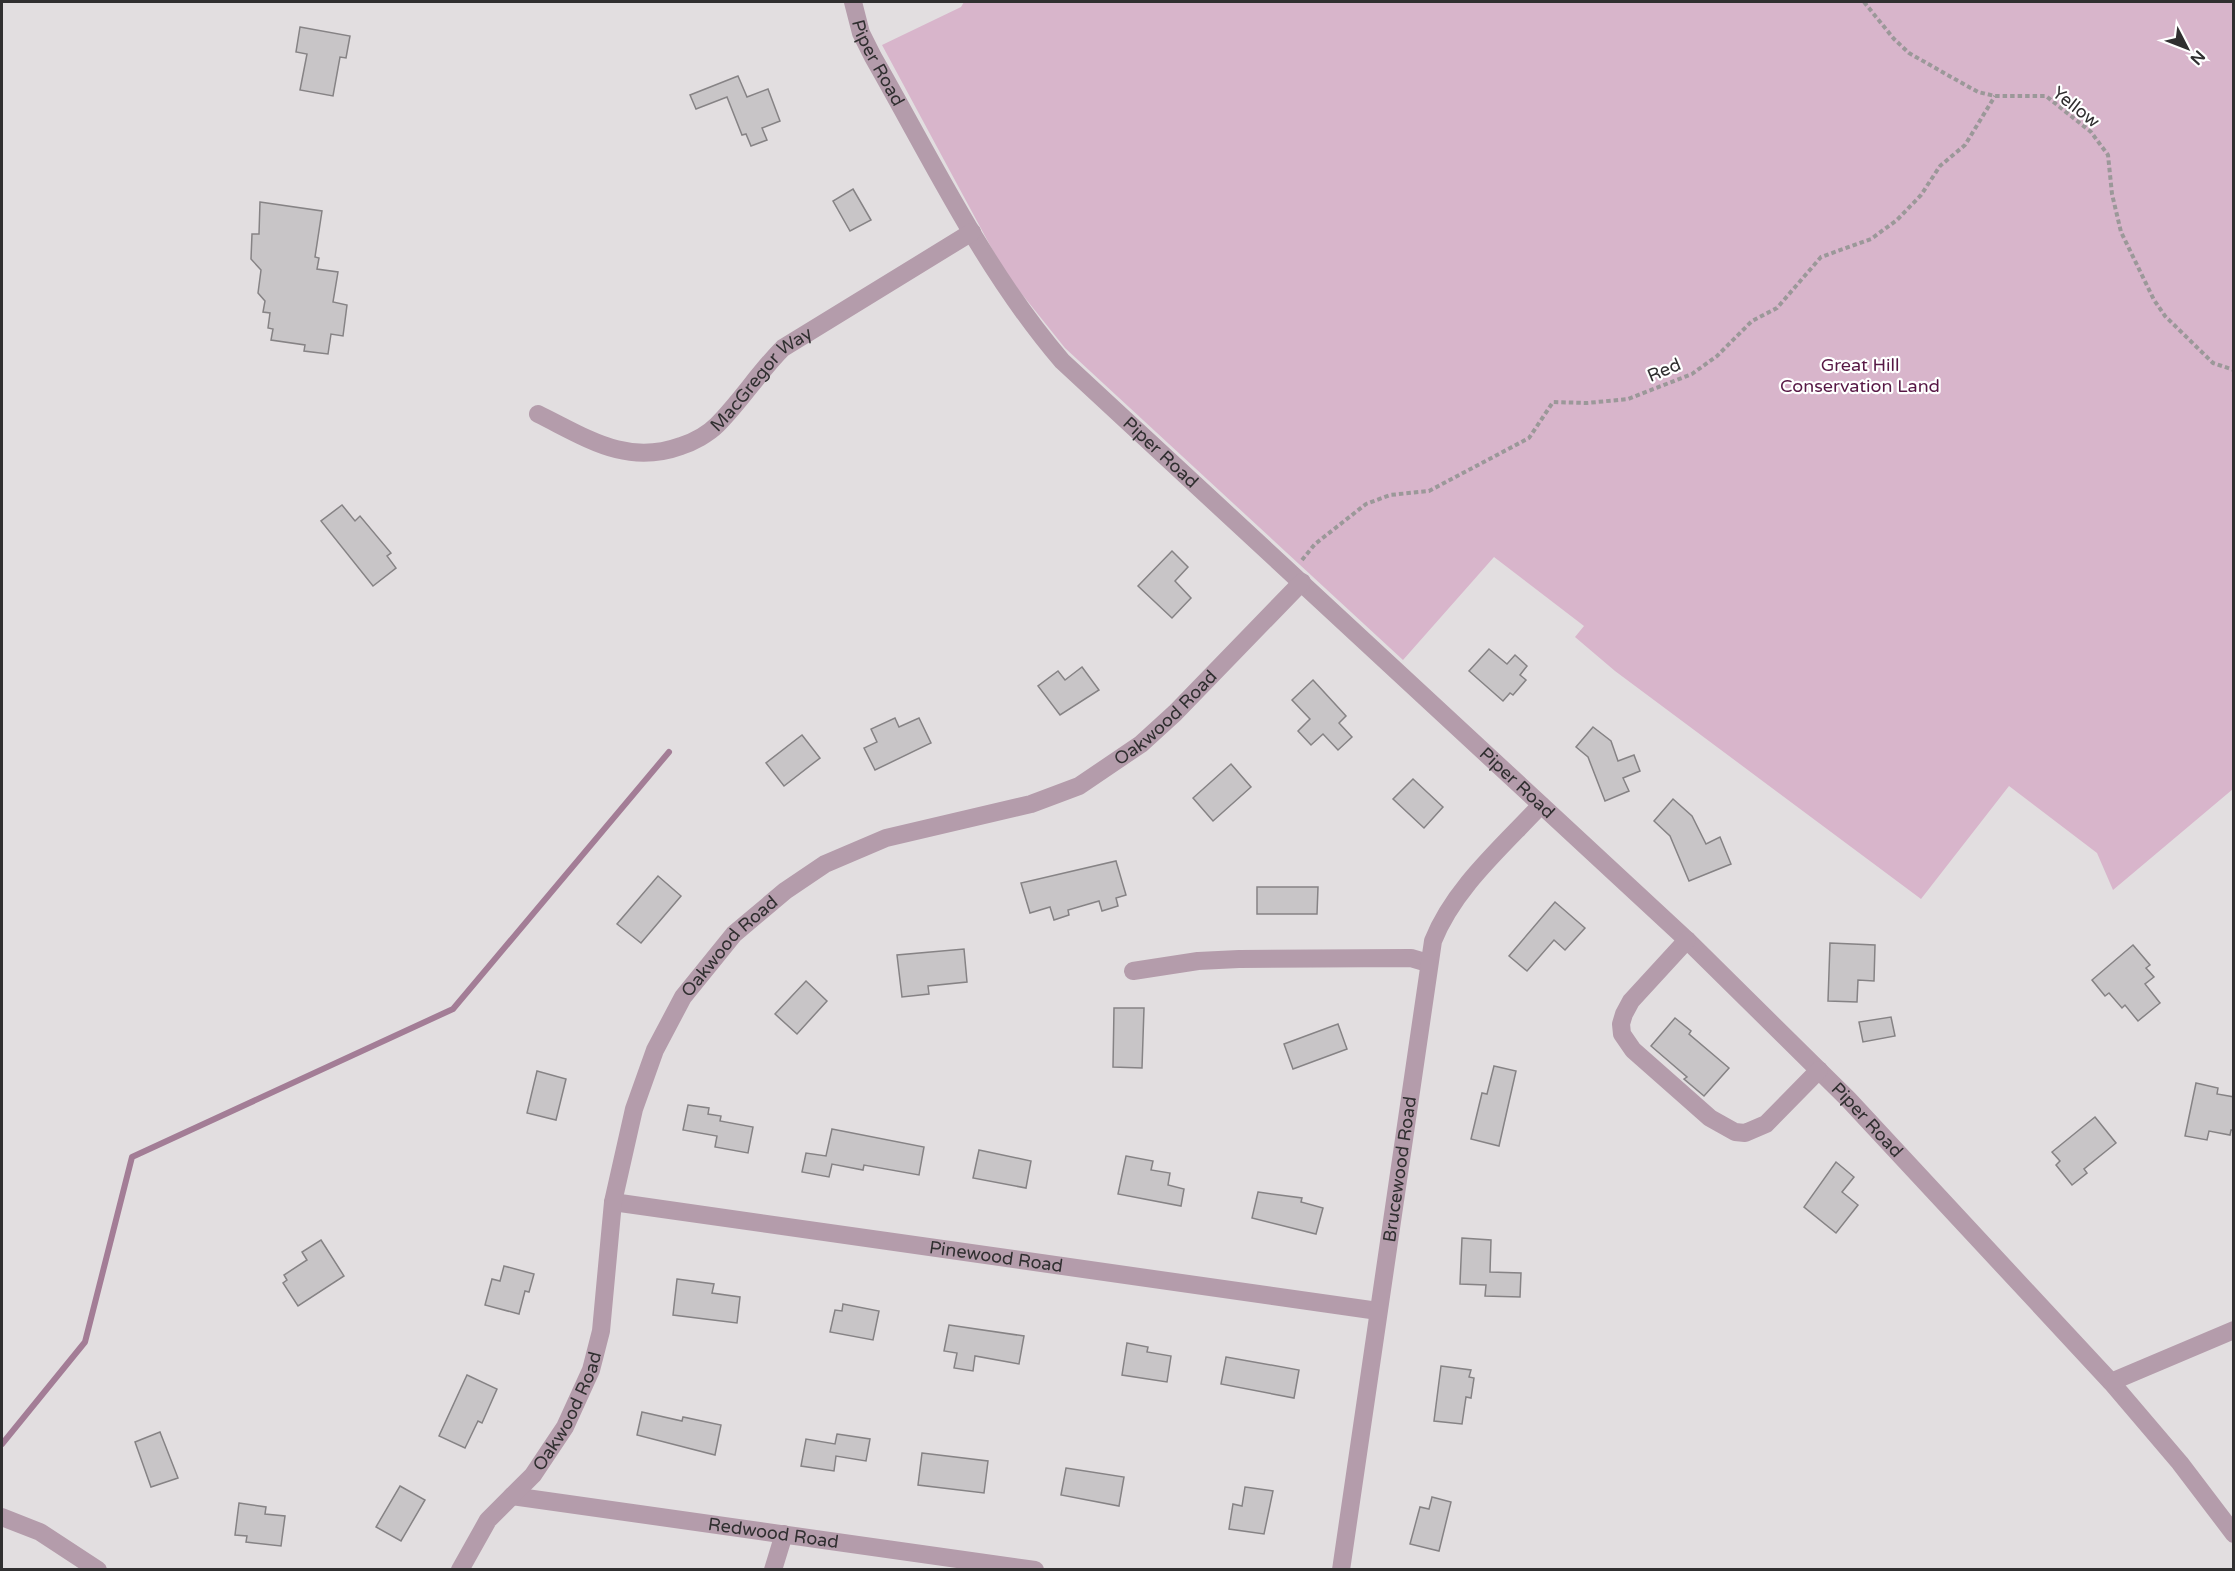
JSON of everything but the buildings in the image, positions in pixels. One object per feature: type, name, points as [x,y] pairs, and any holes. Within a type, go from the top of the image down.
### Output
[{"type":"street","name":"Piper Road","points":[[853,2],[867,45],[972,232],[1020,308],[1074,374],[1687,940],[1819,1070],[2111,1382],[2187,1472],[2234,1534]]},
{"type":"street","name":"MacGregor Way","points":[[538,414],[598,443],[633,454],[663,453],[691,442],[716,426],[764,367],[783,348],[972,232]]},
{"type":"street","name":"Oakwood Road","points":[[460,1569],[488,1520],[533,1475],[565,1427],[591,1370],[601,1331],[613,1202],[634,1108],[655,1050],[683,997],[734,934],[785,891],[825,864],[886,837],[1031,804],[1079,786],[1141,744],[1175,713],[1296,577]]},
{"type":"street","name":"Brucewood Road","points":[[1341,1569],[1433,941],[1451,906],[1541,805]]},
{"type":"street","points":[[1687,940],[1631,1001],[1624,1014],[1621,1024],[1622,1034],[1633,1050],[1710,1118],[1735,1132],[1745,1133],[1766,1124],[1819,1070]]},
{"type":"street","points":[[1133,971],[1198,961],[1239,959],[1411,958],[1428,963]]},
{"type":"street","name":"Pinewood Road","points":[[613,1202],[1378,1311]]},
{"type":"street","points":[[2111,1382],[2234,1330]]},
{"type":"street","name":"Redwood Road","points":[[512,1496],[1035,1569]]},
{"type":"street","points":[[2,1517],[40,1532],[93,1568]]},
{"type":"street","points":[[773,1569],[784,1534]]},
{"type":"path","name":"Yellow","points":[[1864,2],[1909,52],[1978,92],[1995,96],[2046,96],[2091,132],[2108,155],[2112,194],[2121,232],[2154,300],[2165,316],[2213,363],[2234,370]]},
{"type":"path","name":"Red","points":[[1296,577],[1315,544],[1366,504],[1390,495],[1429,491],[1529,438],[1553,402],[1587,403],[1628,399],[1692,374],[1717,356],[1752,321],[1777,308],[1821,257],[1871,239],[1897,220],[1921,195],[1940,166],[1965,145],[1995,96]]},
{"type":"green space","name":"Great Hill Conservation Land","points":[[964,2],[2233,2],[2233,789],[2113,890],[2097,853],[2009,786],[1921,899],[1615,671],[1575,637],[1584,626],[1494,557],[1403,660],[1065,348],[1005,273],[882,45],[961,7]]},
{"type":"waterway","points":[[2,1444],[85,1342],[132,1157],[453,1009],[669,752]]}]
